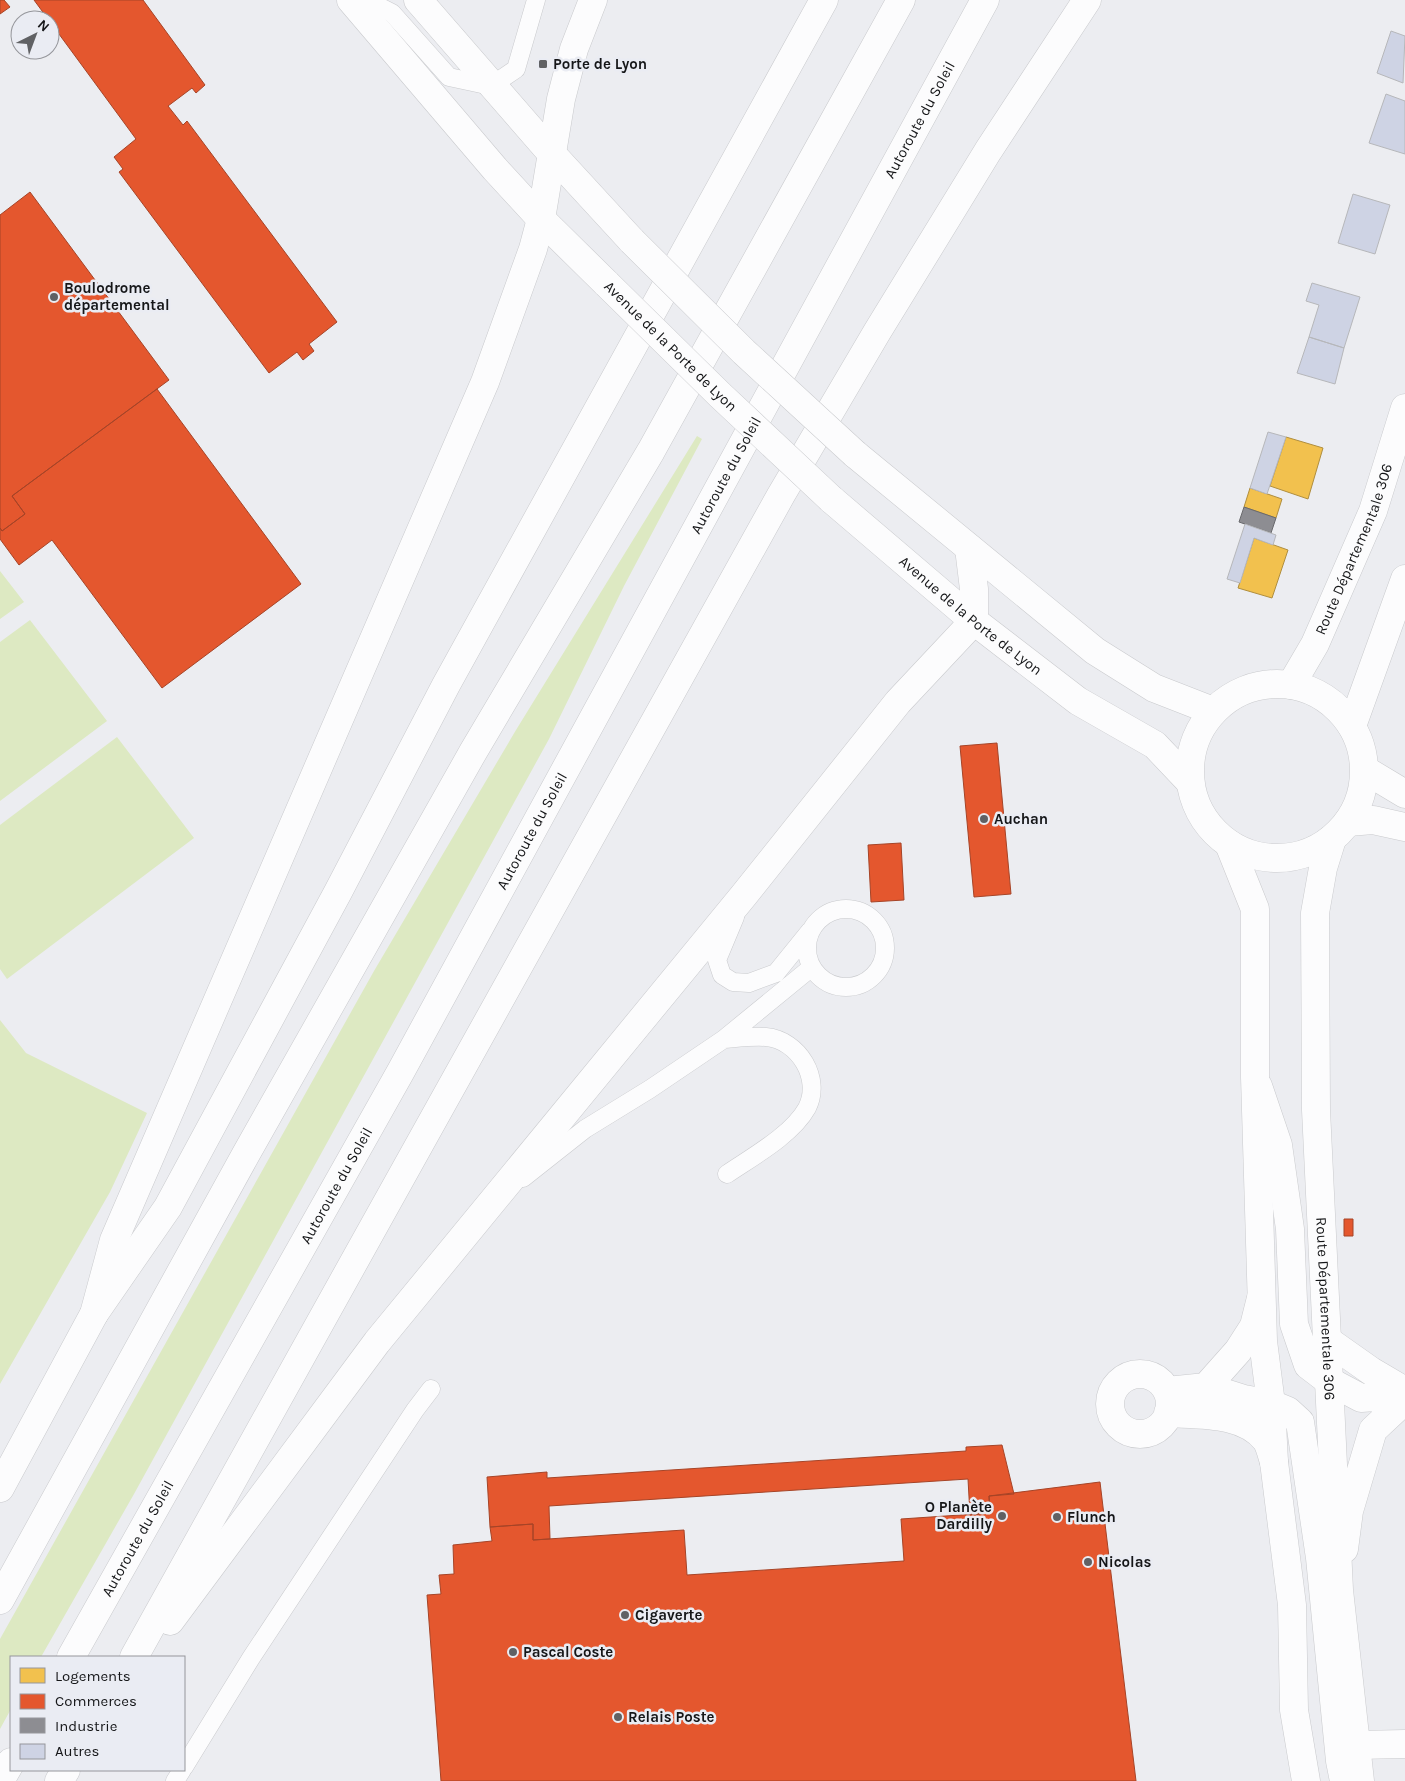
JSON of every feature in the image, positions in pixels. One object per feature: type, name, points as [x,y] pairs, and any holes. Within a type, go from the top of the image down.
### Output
[{"type":"main road","name":"Avenue de la Porte de Lyon","points":[[351,0],[495,169],[541,219],[720,395],[830,498],[974,621],[1078,701],[1155,746],[1190,782]]},
{"type":"main road","points":[[418,0],[491,86],[632,241],[744,352],[855,454],[1102,656],[1154,688],[1213,711]]},
{"type":"main road","points":[[94,1314],[114,1240],[485,382],[533,249],[541,219],[558,114],[565,83],[574,49],[592,0]]},
{"type":"main road","points":[[0,1488],[94,1314],[168,1207],[338,892],[446,685],[824,0]]},
{"type":"main road","points":[[0,1600],[251,1146],[473,752],[651,452],[901,0]]},
{"type":"main road","name":"Autoroute du Soleil","points":[[71,1656],[396,1080],[985,0]]},
{"type":"main road","points":[[135,1656],[781,495],[877,332],[983,160],[1087,0]]},
{"type":"main road","name":"Route Départementale 306","points":[[1291,685],[1315,644],[1373,511],[1405,408]]},
{"type":"main road","points":[[144,1656],[377,1342],[485,1208],[744,895],[898,702],[974,621],[974,589],[969,548]]},
{"type":"main road","points":[[1352,726],[1405,579]]},
{"type":"main road","points":[[1340,831],[1360,798],[1365,770],[1361,748],[1352,726],[1336,707],[1315,693],[1291,685],[1263,685],[1236,694],[1213,711],[1198,732],[1190,757],[1190,782],[1197,806],[1210,828],[1229,844],[1254,856],[1281,859],[1308,853],[1340,831],[1373,820],[1405,827]]},
{"type":"main road","points":[[1365,770],[1405,794]]},
{"type":"main road","name":"Route Départementale 306","points":[[1340,831],[1323,868],[1315,913],[1316,1110],[1339,1590],[1360,1781]]},
{"type":"main road","points":[[1229,844],[1255,909],[1255,1077],[1264,1350],[1271,1404],[1274,1462],[1292,1605],[1294,1710],[1306,1781]]},
{"type":"main road","points":[[1255,1077],[1278,1145],[1290,1229],[1294,1324],[1308,1365],[1330,1381],[1361,1398],[1405,1393]]},
{"type":"main road","points":[[1261,1297],[1254,1326],[1238,1351],[1206,1386],[1168,1402],[1214,1416],[1247,1423],[1267,1441],[1274,1462]]},
{"type":"main road","points":[[1328,1340],[1405,1393]]},
{"type":"main road","points":[[1206,1386],[1244,1399],[1271,1404],[1288,1411],[1300,1422],[1320,1558],[1339,1752],[1344,1781]]},
{"type":"main road","points":[[1339,1590],[1349,1511],[1373,1430],[1405,1400]]},
{"type":"main road","points":[[1357,1745],[1405,1744]]},
{"type":"main road","points":[[0,1781],[10,1764]]},
{"type":"lane","points":[[366,0],[392,13],[449,77],[491,86],[516,69],[536,0]]},
{"type":"lane","points":[[744,895],[717,960],[722,975],[733,982],[749,983],[776,973],[812,928],[819,920],[839,910],[861,912],[872,918],[879,927],[885,947],[884,956],[873,975],[857,985],[838,986],[827,981],[812,967],[807,941],[812,928]]},
{"type":"lane","points":[[485,1208],[585,1129],[650,1089],[724,1039],[812,967]]},
{"type":"lane","points":[[724,1039],[767,1037],[782,1042],[797,1052],[808,1068],[814,1086],[807,1108],[786,1132],[727,1174]]},
{"type":"lane","points":[[185,1765],[251,1658],[415,1410],[431,1389]]},
{"type":"green space","points":[[697,436],[702,439],[624,586],[549,739],[134,1494],[42,1656],[10,1656],[10,1711],[0,1729],[0,1639],[374,971],[516,730]]},
{"type":"green space","points":[[0,571],[24,602],[0,619]]},
{"type":"green space","points":[[30,620],[107,721],[0,801],[0,642]]},
{"type":"green space","points":[[117,737],[194,838],[7,979],[0,969],[0,825]]},
{"type":"green space","points":[[0,1020],[26,1053],[147,1113],[110,1192],[0,1384]]},
{"type":"building: Logements","points":[[1286,437],[1323,448],[1308,499],[1270,486]]},
{"type":"building: Logements","points":[[1250,488],[1282,499],[1276,518],[1244,507]]},
{"type":"building: Logements","points":[[1254,538],[1288,550],[1272,598],[1238,588]]},
{"type":"building: Commerces","points":[[0,0],[4,0],[10,7],[0,14]]},
{"type":"building: Commerces","points":[[34,0],[143,0],[205,85],[196,93],[192,88],[168,106],[183,125],[187,121],[337,322],[309,344],[314,351],[303,360],[297,352],[269,373],[119,172],[123,169],[114,157],[136,139],[60,35],[60,10],[41,10]]},
{"type":"building: Commerces","name":"Boulodrome départemental","points":[[30,192],[169,380],[12,496],[25,514],[2,531],[0,528],[0,215]]},
{"type":"building: Commerces","points":[[157,389],[301,584],[162,688],[52,540],[19,565],[0,539],[0,528],[2,531],[25,514],[12,496]]},
{"type":"building: Commerces","points":[[997,743],[1011,894],[974,897],[960,746]]},
{"type":"building: Commerces","points":[[901,843],[904,900],[871,902],[868,845]]},
{"type":"building: Commerces","points":[[1344,1219],[1353,1219],[1353,1236],[1344,1236]]},
{"type":"building: Commerces","points":[[1002,1445],[1014,1494],[989,1496],[990,1513],[970,1515],[968,1479],[549,1506],[550,1539],[533,1540],[533,1524],[490,1527],[487,1477],[547,1472],[547,1478],[966,1451],[966,1447]]},
{"type":"building: Commerces","points":[[1100,1482],[1136,1781],[441,1781],[427,1595],[441,1594],[439,1575],[454,1574],[453,1545],[492,1541],[490,1527],[533,1524],[533,1540],[684,1530],[687,1575],[904,1561],[901,1519],[990,1513],[989,1496]]},
{"type":"building: Industrie","points":[[1244,507],[1276,518],[1271,533],[1239,522]]},
{"type":"building: Autres","points":[[1391,31],[1405,36],[1403,83],[1377,73]]},
{"type":"building: Autres","points":[[1386,94],[1405,101],[1405,154],[1369,143]]},
{"type":"building: Autres","points":[[1353,194],[1390,205],[1375,254],[1338,243]]},
{"type":"building: Autres","points":[[1312,283],[1360,297],[1344,348],[1309,337],[1319,305],[1306,301]]},
{"type":"building: Autres","points":[[1309,337],[1344,348],[1335,384],[1297,373]]},
{"type":"building: Autres","points":[[1268,432],[1286,437],[1267,494],[1250,488]]},
{"type":"building: Autres","points":[[1245,524],[1276,535],[1273,545],[1254,538],[1240,583],[1227,579]]},
{"type":"place","name":"Porte de Lyon","points":[[543,64]]},
{"type":"place","name":"Boulodrome départemental","points":[[54,297]]},
{"type":"place","name":"Auchan","points":[[984,819]]},
{"type":"place","name":"O Planète Dardilly","points":[[1002,1516]]},
{"type":"place","name":"Flunch","points":[[1057,1517]]},
{"type":"place","name":"Nicolas","points":[[1088,1562]]},
{"type":"place","name":"Cigaverte","points":[[625,1615]]},
{"type":"place","name":"Pascal Coste","points":[[513,1652]]},
{"type":"place","name":"Relais Poste","points":[[618,1717]]}]
